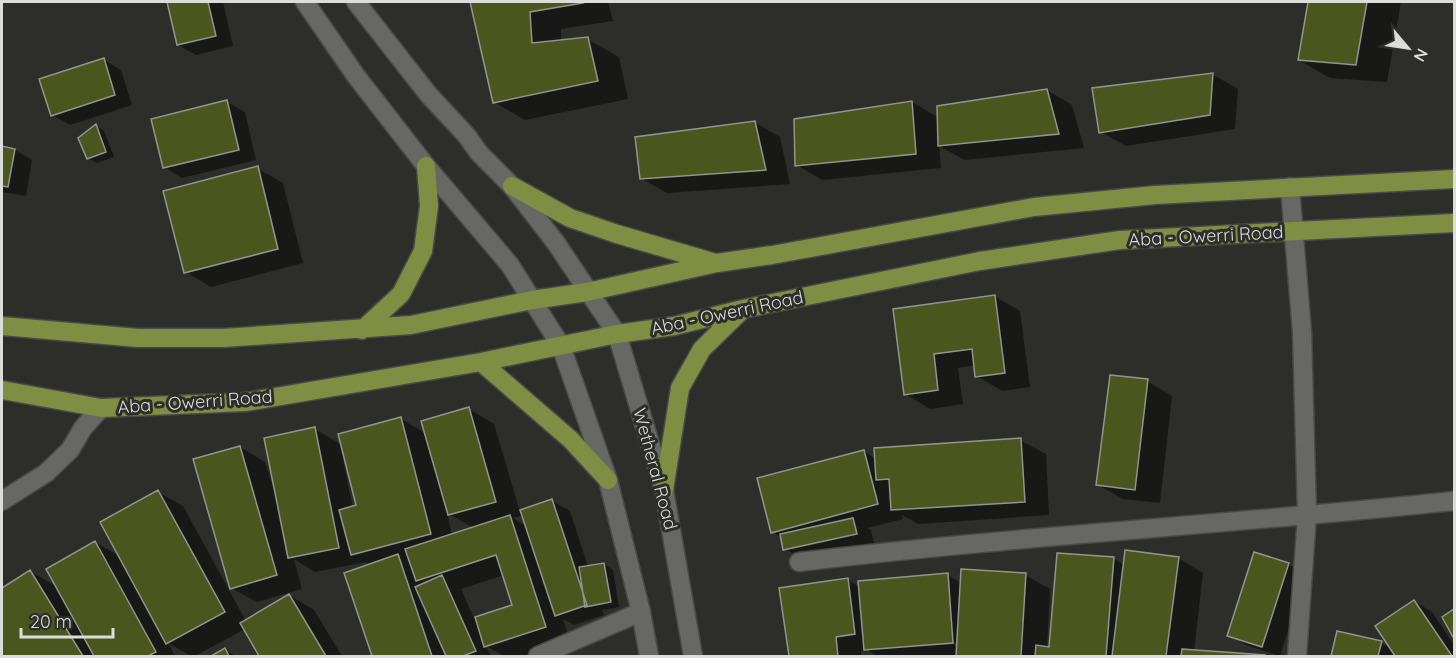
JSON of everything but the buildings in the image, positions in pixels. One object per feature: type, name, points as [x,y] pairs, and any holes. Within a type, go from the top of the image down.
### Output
[{"type":"highway","points":[[362,330],[401,294],[423,251],[429,206],[426,166]]},
{"type":"highway","points":[[2,326],[138,338],[223,338],[411,326],[532,300],[587,292],[717,263],[1034,207],[1155,195],[1455,179]]},
{"type":"highway","points":[[512,186],[570,218],[717,263]]},
{"type":"highway","name":"Aba - Owerri Road","points":[[2,390],[101,408],[246,402],[481,362],[617,334],[674,326],[743,309],[980,261],[1120,240],[1455,223]]},
{"type":"highway","points":[[664,490],[680,388],[702,349],[743,309]]},
{"type":"highway","points":[[481,362],[570,439],[608,480]]},
{"type":"main road","points":[[305,2],[356,76],[426,166],[510,265],[561,346],[608,480],[641,612],[649,657]]},
{"type":"main road","name":"Wetheral Road","points":[[356,2],[428,94],[467,136],[479,153],[512,186],[556,243],[617,334],[664,490],[693,657]]},
{"type":"main road","points":[[1290,187],[1302,332],[1307,515],[1297,657]]},
{"type":"main road","points":[[2,501],[46,473],[70,450],[83,429],[101,408]]},
{"type":"main road","points":[[799,562],[907,549],[1455,501]]},
{"type":"main road","points":[[538,657],[641,612]]}]
